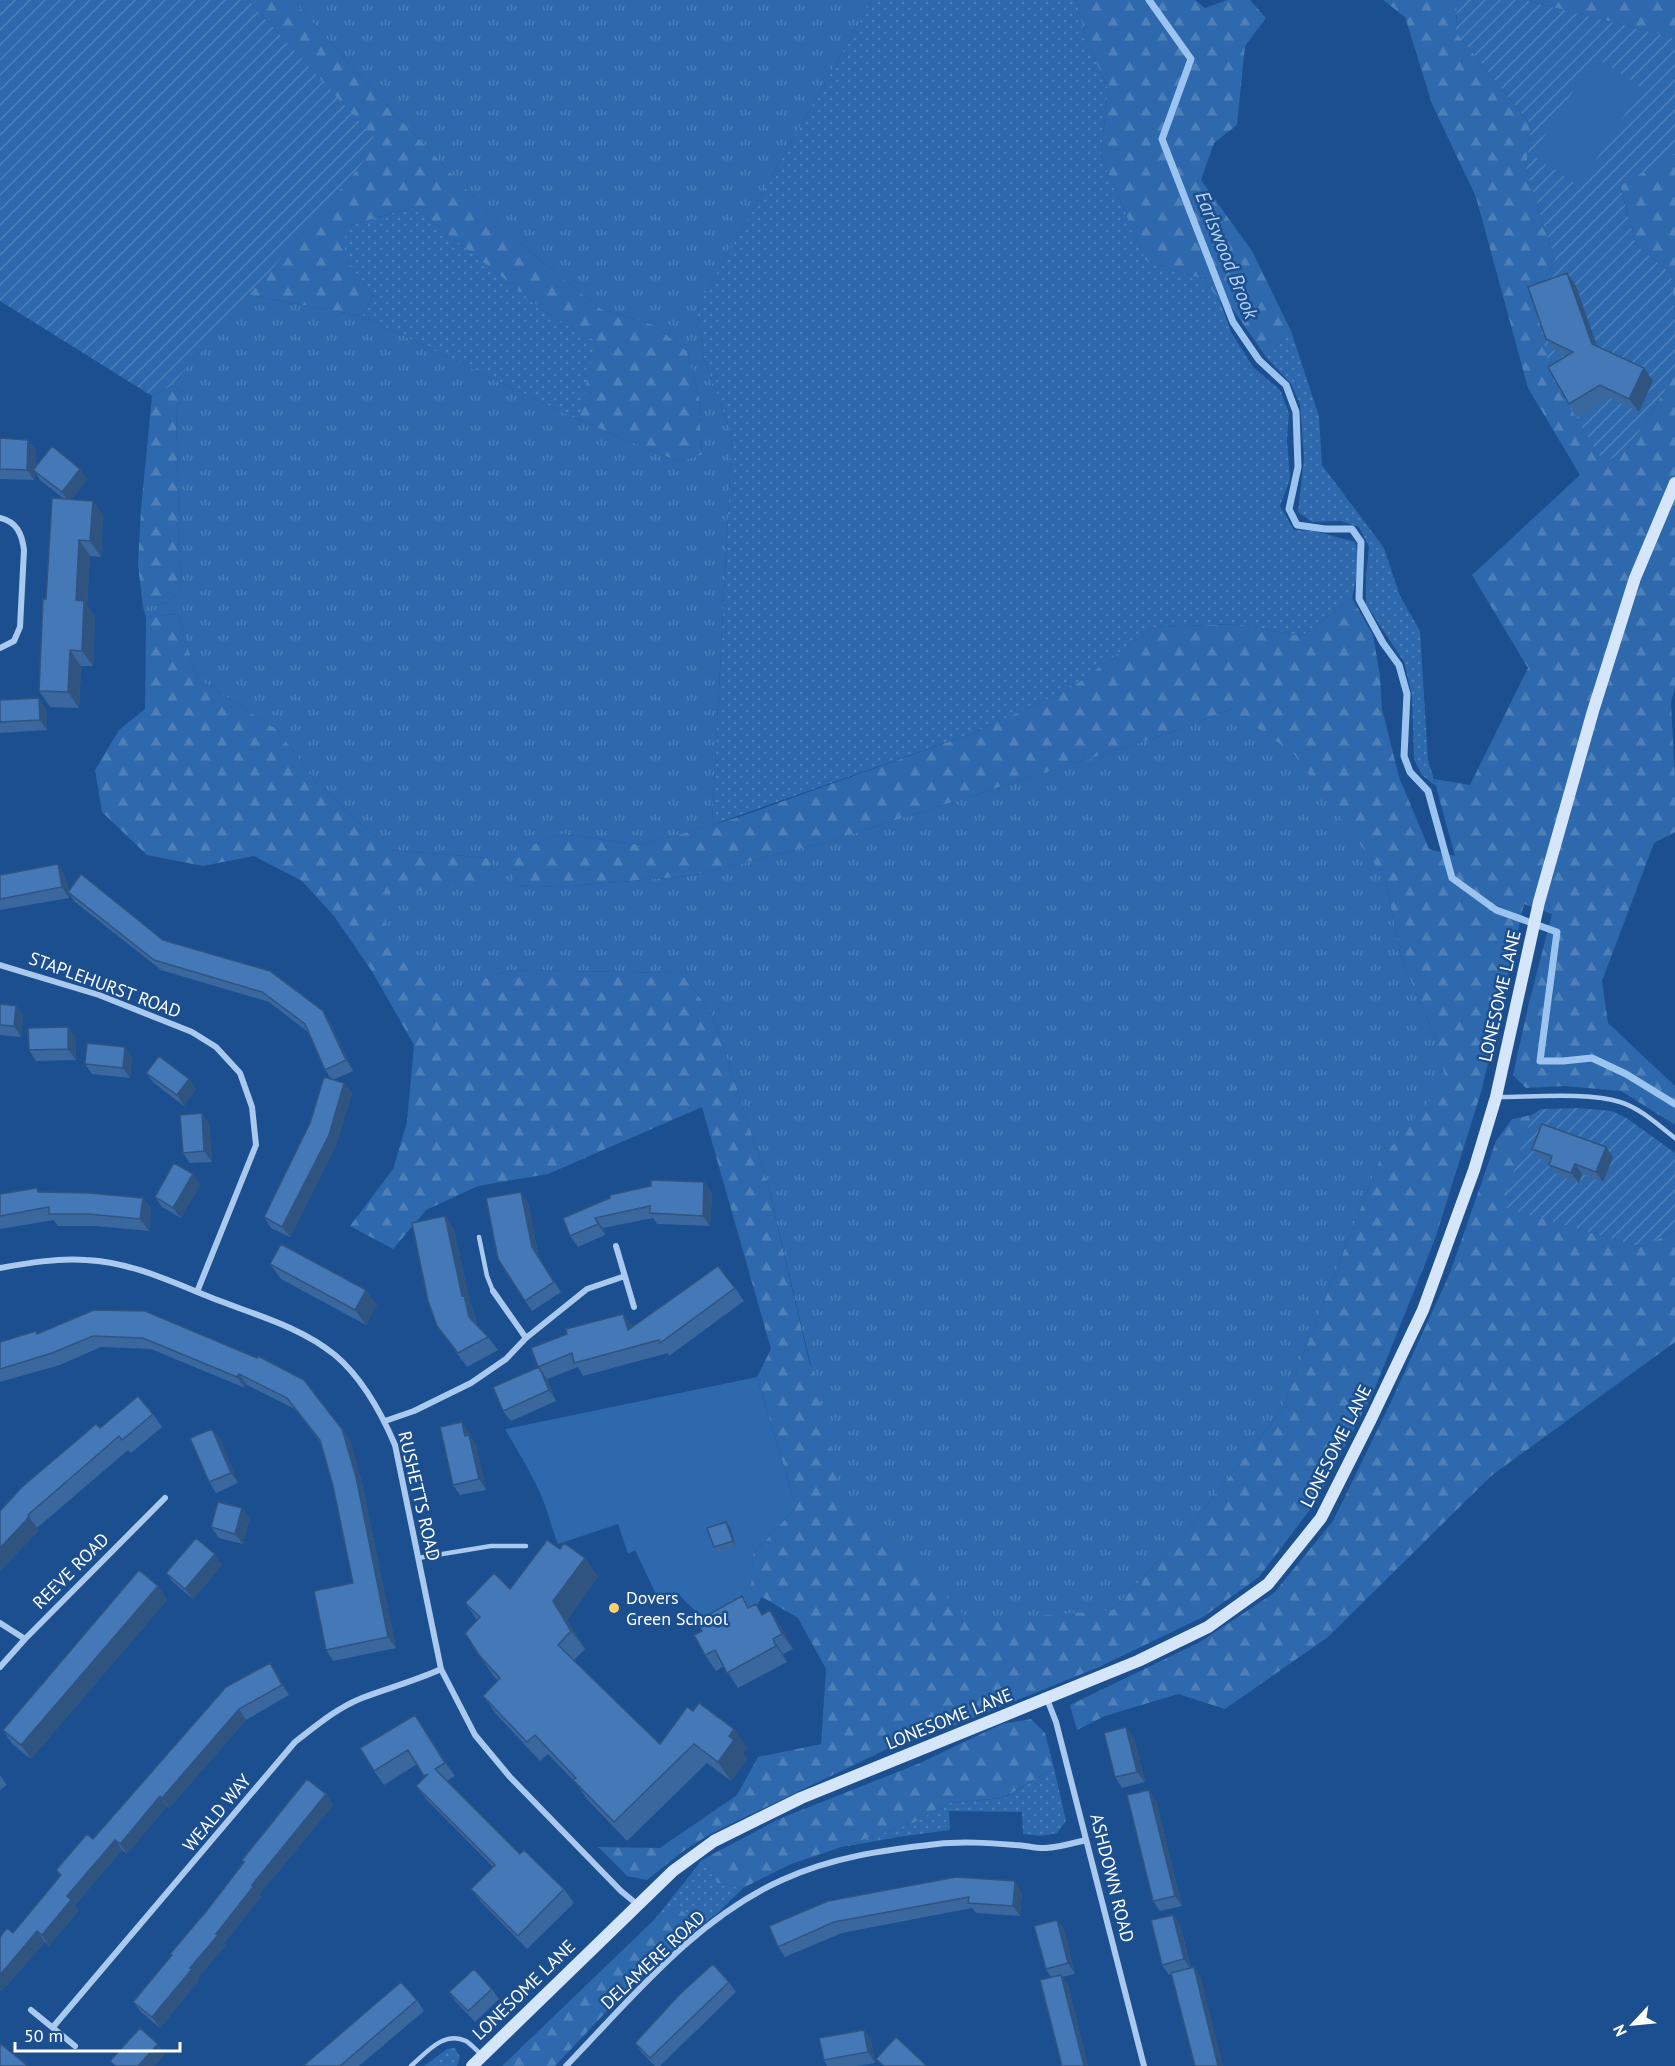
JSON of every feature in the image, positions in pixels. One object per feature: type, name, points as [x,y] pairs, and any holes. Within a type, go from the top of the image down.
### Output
[{"type":"street","name":"LONESOME LANE","points":[[472,2066],[672,1871],[714,1841],[801,1798],[1138,1661],[1208,1627],[1268,1584],[1321,1518],[1423,1310],[1474,1170],[1496,1097],[1539,902],[1593,711],[1635,578],[1675,483]]},
{"type":"street","points":[[0,518],[9,520],[17,528],[24,550],[20,627],[14,641],[0,648]]},
{"type":"street","name":"STAPLEHURST ROAD","points":[[0,965],[99,995],[192,1032],[216,1047],[240,1072],[252,1107],[256,1145],[197,1292]]},
{"type":"street","points":[[616,1246],[633,1307]]},
{"type":"street","name":"RUSHETTS ROAD","points":[[0,1268],[35,1262],[86,1260],[130,1266],[297,1330],[335,1355],[365,1389],[385,1421],[395,1445],[441,1669],[475,1736],[510,1777],[621,1891],[638,1905]]},
{"type":"street","points":[[385,1421],[414,1411],[471,1383],[506,1359],[526,1338],[587,1289],[625,1276]]},
{"type":"street","points":[[493,1291],[526,1338]]},
{"type":"street","name":"REEVE ROAD","points":[[0,1667],[165,1498]]},
{"type":"street","points":[[0,1623],[25,1639]]},
{"type":"street","name":"WEALD WAY","points":[[53,2027],[296,1742],[330,1715],[361,1699],[441,1669]]},
{"type":"street","name":"ASHDOWN ROAD","points":[[1047,1699],[1056,1722],[1144,2066]]},
{"type":"street","name":"DELAMERE ROAD","points":[[566,2066],[693,1938],[737,1906],[782,1880],[831,1862],[882,1850],[950,1843],[1044,1848],[1086,1840]]},
{"type":"street","points":[[31,2010],[75,2046]]},
{"type":"lane","points":[[1496,1097],[1588,1097],[1620,1102],[1642,1114],[1675,1138]]},
{"type":"lane","points":[[479,1237],[487,1276],[493,1291]]},
{"type":"lane","points":[[418,1558],[491,1546],[526,1546]]},
{"type":"lane","points":[[411,2066],[438,2042],[452,2038],[465,2041],[483,2055]]},
{"type":"green space","points":[[0,0],[248,0],[376,140],[361,165],[172,385],[152,396],[0,301]]},
{"type":"green space","points":[[248,0],[293,0],[383,101],[510,235],[601,309],[654,325],[687,351],[699,397],[702,455],[677,461],[579,420],[595,341],[547,313],[414,207],[345,227],[345,259],[373,296],[362,316],[249,295],[361,165],[375,140]]},
{"type":"green space","points":[[293,0],[872,0],[697,308],[704,358],[732,436],[712,825],[642,845],[561,834],[510,853],[514,885],[559,887],[691,876],[827,842],[1170,733],[1231,709],[1294,754],[1385,878],[1401,958],[1437,1041],[1446,1081],[1379,1161],[1281,1411],[1191,1525],[1113,1610],[970,1621],[841,1492],[767,1181],[713,1015],[681,973],[511,970],[437,994],[364,896],[491,884],[490,858],[390,850],[315,781],[278,730],[198,679],[177,614],[146,617],[143,607],[166,603],[181,590],[176,411],[186,393],[172,385],[249,295],[362,316],[579,420],[677,461],[702,455],[699,397],[687,351],[654,325],[601,309],[510,235],[383,101]]},
{"type":"green space","points":[[872,0],[1076,0],[1087,42],[1108,88],[1101,156],[1146,261],[1203,279],[1220,301],[1231,332],[1253,367],[1280,390],[1289,413],[1287,440],[1290,479],[1280,506],[1294,530],[1315,531],[1355,542],[1360,563],[1352,598],[1302,636],[1237,624],[1154,627],[1068,690],[970,734],[712,825],[732,436],[704,358],[697,308]]},
{"type":"green space","points":[[1076,0],[1195,0],[1205,8],[1227,0],[1250,0],[1266,18],[1245,46],[1237,125],[1214,143],[1201,180],[1252,251],[1291,331],[1266,357],[1230,305],[1220,301],[1203,279],[1146,261],[1101,156],[1108,88],[1087,42]]},
{"type":"green space","points":[[1383,0],[1457,0],[1456,32],[1531,125],[1526,170],[1555,260],[1534,299],[1627,450],[1675,375],[1675,689],[1671,702],[1675,832],[1654,843],[1602,981],[1608,1023],[1675,1086],[1675,1125],[1621,1091],[1565,1086],[1526,1088],[1513,1075],[1552,914],[1524,904],[1482,1089],[1435,1239],[1373,1393],[1315,1503],[1259,1577],[1203,1617],[1099,1667],[955,1725],[887,1749],[710,1834],[682,1852],[647,1880],[627,1876],[598,1847],[660,1848],[737,1795],[758,1757],[821,1744],[826,1669],[798,1618],[750,1590],[753,1554],[796,1507],[757,1377],[771,1349],[702,1107],[548,1174],[478,1186],[426,1210],[393,1249],[350,1226],[393,1169],[407,1122],[414,1045],[373,973],[334,916],[302,881],[254,856],[203,866],[147,855],[102,812],[95,770],[119,730],[145,709],[146,617],[177,614],[198,679],[278,730],[315,781],[390,850],[490,858],[492,884],[436,994],[511,970],[681,973],[713,1015],[767,1181],[810,1365],[1113,1610],[1191,1525],[1281,1411],[1379,1161],[1445,1081],[1437,1041],[1401,958],[1385,878],[1231,709],[1170,733],[827,842],[691,876],[559,887],[514,885],[509,853],[561,834],[642,845],[736,818],[970,734],[1068,690],[1154,627],[1237,624],[1302,636],[1352,598],[1373,635],[1380,676],[1382,709],[1399,777],[1429,849],[1455,856],[1434,779],[1470,785],[1528,668],[1472,575],[1580,475],[1528,388],[1476,197],[1432,104],[1405,17]]},
{"type":"green space","points":[[1457,0],[1524,0],[1675,38],[1675,155],[1620,186],[1636,245],[1671,273],[1675,312],[1675,375],[1627,450],[1604,463],[1552,378],[1534,299],[1555,260],[1526,170],[1531,125],[1456,32]]},
{"type":"green space","points":[[1524,0],[1675,0],[1675,38]]},
{"type":"green space","points":[[1595,57],[1642,88],[1579,186],[1532,155]]},
{"type":"green space","points":[[1675,155],[1675,312],[1671,273],[1636,245],[1620,185]]},
{"type":"green space","points":[[414,207],[547,313],[596,341],[579,420],[362,316],[373,296],[345,259],[345,227]]},
{"type":"green space","points":[[1291,331],[1319,416],[1322,465],[1384,548],[1400,596],[1420,631],[1428,760],[1436,786],[1422,775],[1414,759],[1412,695],[1404,662],[1366,604],[1369,547],[1359,527],[1341,521],[1312,522],[1298,512],[1304,458],[1300,404],[1291,384],[1266,357]]},
{"type":"green space","points":[[172,385],[186,393],[176,411],[181,590],[166,603],[143,607],[138,565],[152,396]]},
{"type":"green space","points":[[1579,1108],[1612,1111],[1628,1119],[1675,1153],[1675,1231],[1641,1247],[1502,1207],[1532,1115],[1541,1109]]},
{"type":"green space","points":[[1532,1115],[1503,1207],[1641,1247],[1675,1231],[1675,1342],[1491,1476],[1328,1637],[1225,1709],[1178,1694],[1105,1716],[1077,1730],[1070,1705],[1200,1642],[1274,1593],[1333,1521],[1450,1273],[1496,1141],[1512,1119]]},
{"type":"green space","points":[[757,1377],[796,1507],[753,1554],[751,1590],[762,1597],[753,1612],[716,1632],[678,1594],[662,1607],[635,1550],[628,1554],[618,1524],[558,1544],[539,1491],[505,1429]]},
{"type":"green space","points":[[1031,1719],[1045,1733],[1054,1768],[1003,1798],[948,1803],[913,1823],[791,1864],[743,1888],[718,1883],[702,1860],[779,1819],[920,1763],[1002,1724]]},
{"type":"green space","points":[[1054,1768],[1066,1821],[1057,1833],[1042,1836],[1023,1834],[1022,1812],[949,1811],[950,1830],[842,1847],[913,1823],[948,1803],[1004,1798]]},
{"type":"green space","points":[[702,1860],[718,1883],[743,1888],[720,1911],[686,1938],[693,1923],[678,1906],[655,1919]]},
{"type":"green space","points":[[678,1906],[693,1923],[686,1938],[624,1993],[555,2066],[502,2066],[655,1919]]},
{"type":"green space","points":[[455,2048],[460,2057],[457,2066],[424,2066],[447,2049]]},
{"type":"building","points":[[1567,273],[1592,344],[1644,368],[1629,399],[1600,385],[1569,404],[1548,367],[1573,352],[1546,339],[1528,287]]},
{"type":"building","points":[[0,438],[28,440],[27,470],[0,469]]},
{"type":"building","points":[[52,446],[80,469],[62,492],[33,470]]},
{"type":"building","points":[[52,498],[93,501],[90,541],[79,540],[76,600],[84,601],[82,651],[70,650],[68,692],[39,691],[43,599],[46,599]]},
{"type":"building","points":[[39,698],[40,720],[0,722],[0,700]]},
{"type":"building","points":[[58,864],[62,887],[0,899],[0,875]]},
{"type":"building","points":[[81,874],[163,940],[270,971],[323,1011],[346,1060],[325,1070],[305,1024],[262,992],[154,960],[68,892]]},
{"type":"building","points":[[0,1004],[16,1006],[14,1026],[0,1025]]},
{"type":"building","points":[[68,1027],[68,1049],[29,1050],[28,1028]]},
{"type":"building","points":[[87,1043],[125,1047],[123,1068],[85,1064]]},
{"type":"building","points":[[159,1056],[189,1079],[177,1095],[146,1073]]},
{"type":"building","points":[[324,1077],[344,1083],[329,1135],[282,1227],[264,1217],[310,1123]]},
{"type":"building","points":[[202,1113],[204,1151],[183,1153],[180,1115]]},
{"type":"building","points":[[1542,1124],[1606,1147],[1596,1172],[1575,1164],[1571,1173],[1549,1165],[1552,1156],[1532,1149]]},
{"type":"building","points":[[174,1163],[193,1174],[173,1208],[155,1197]]},
{"type":"building","points":[[651,1180],[704,1182],[703,1216],[650,1213],[650,1206],[595,1218],[598,1224],[570,1236],[563,1218],[610,1198],[610,1195],[651,1186]]},
{"type":"building","points":[[37,1188],[38,1192],[89,1193],[143,1198],[140,1219],[88,1214],[49,1214],[49,1207],[0,1216],[0,1194]]},
{"type":"building","points":[[521,1192],[532,1247],[554,1282],[525,1301],[498,1259],[486,1198]]},
{"type":"building","points":[[445,1216],[462,1296],[464,1295],[469,1317],[488,1337],[458,1353],[437,1326],[428,1301],[412,1223]]},
{"type":"building","points":[[281,1244],[366,1290],[355,1310],[270,1264]]},
{"type":"building","points":[[718,1266],[735,1288],[660,1343],[659,1340],[574,1363],[572,1353],[538,1367],[531,1348],[567,1334],[566,1329],[623,1314],[628,1330]]},
{"type":"building","points":[[94,1310],[145,1311],[257,1358],[258,1356],[304,1380],[342,1429],[356,1477],[388,1637],[326,1650],[314,1591],[353,1583],[333,1486],[320,1440],[287,1398],[239,1374],[237,1377],[143,1338],[93,1336],[52,1353],[0,1369],[0,1342],[36,1331],[37,1334]]},
{"type":"building","points":[[539,1367],[549,1390],[503,1411],[493,1387]]},
{"type":"building","points":[[138,1396],[153,1414],[122,1440],[119,1436],[28,1515],[29,1517],[0,1548],[0,1511],[22,1487],[96,1424],[100,1428]]},
{"type":"building","points":[[462,1422],[465,1436],[469,1435],[479,1479],[453,1485],[440,1427]]},
{"type":"building","points":[[212,1429],[231,1473],[209,1482],[190,1438]]},
{"type":"building","points":[[218,1502],[242,1508],[235,1534],[211,1527]]},
{"type":"building","points":[[726,1522],[733,1541],[714,1547],[707,1528]]},
{"type":"building","points":[[196,1538],[215,1554],[185,1589],[166,1573]]},
{"type":"building","points":[[547,1540],[560,1549],[564,1543],[585,1558],[553,1601],[571,1631],[558,1645],[660,1744],[687,1707],[693,1711],[699,1703],[734,1729],[729,1736],[734,1740],[718,1762],[694,1744],[614,1822],[573,1780],[576,1778],[535,1735],[527,1742],[483,1696],[500,1678],[479,1655],[465,1633],[480,1617],[465,1603],[494,1573],[510,1589]]},
{"type":"building","points":[[139,1570],[158,1586],[21,1745],[3,1730]]},
{"type":"building","points":[[742,1596],[748,1608],[756,1604],[762,1615],[770,1610],[782,1634],[773,1639],[776,1646],[727,1673],[715,1650],[705,1655],[694,1635],[702,1631],[697,1621]]},
{"type":"building","points":[[270,1663],[282,1685],[239,1709],[120,1844],[115,1840],[67,1896],[71,1900],[42,1935],[37,1931],[0,1975],[0,1937],[7,1928],[13,1933],[61,1875],[56,1870],[87,1834],[93,1839],[226,1687]]},
{"type":"building","points":[[415,1715],[445,1763],[435,1769],[520,1854],[524,1850],[564,1889],[518,1936],[471,1889],[495,1865],[416,1786],[428,1774],[424,1776],[408,1750],[374,1771],[360,1748]]},
{"type":"building","points":[[1126,1727],[1137,1772],[1115,1777],[1104,1733]]},
{"type":"building","points":[[307,1779],[326,1794],[252,1885],[253,1887],[216,1934],[218,1935],[152,2017],[133,2002],[208,1909],[244,1862],[242,1860]]},
{"type":"building","points":[[1149,1790],[1175,1896],[1153,1901],[1127,1795]]},
{"type":"building","points":[[956,1877],[1015,1881],[1013,1906],[968,1903],[969,1897],[834,1922],[778,1947],[769,1926],[828,1901]]},
{"type":"building","points":[[1173,1915],[1184,1959],[1162,1965],[1151,1920]]},
{"type":"building","points":[[1057,1920],[1068,1963],[1046,1969],[1034,1926]]},
{"type":"building","points":[[713,1964],[729,1982],[650,2058],[635,2043],[680,1994]]},
{"type":"building","points":[[1194,1967],[1218,2066],[1195,2066],[1171,1973]]},
{"type":"building","points":[[474,1969],[492,1989],[468,2011],[449,1992]]},
{"type":"building","points":[[1061,1975],[1084,2066],[1062,2066],[1040,1980]]},
{"type":"building","points":[[401,1982],[417,2000],[340,2066],[303,2066]]},
{"type":"building","points":[[140,2028],[158,2044],[138,2066],[115,2066],[110,2061]]},
{"type":"building","points":[[864,2030],[868,2052],[824,2060],[819,2038]]},
{"type":"building","points":[[896,2037],[927,2066],[884,2066],[876,2059]]},
{"type":"building","points":[[1,2044],[28,2066],[0,2066]]},
{"type":"waterway","name":"Earlswood Brook","points":[[1149,0],[1191,59],[1162,139],[1233,322],[1259,360],[1286,385],[1296,412],[1298,467],[1289,509],[1297,525],[1325,529],[1352,529],[1361,542],[1359,599],[1383,643],[1399,665],[1407,694],[1404,756],[1410,772],[1428,791],[1452,878],[1496,910],[1557,932],[1540,1061],[1592,1058],[1626,1074],[1675,1104]]},
{"type":"place","name":"Dovers Green School","points":[[614,1608]]}]
